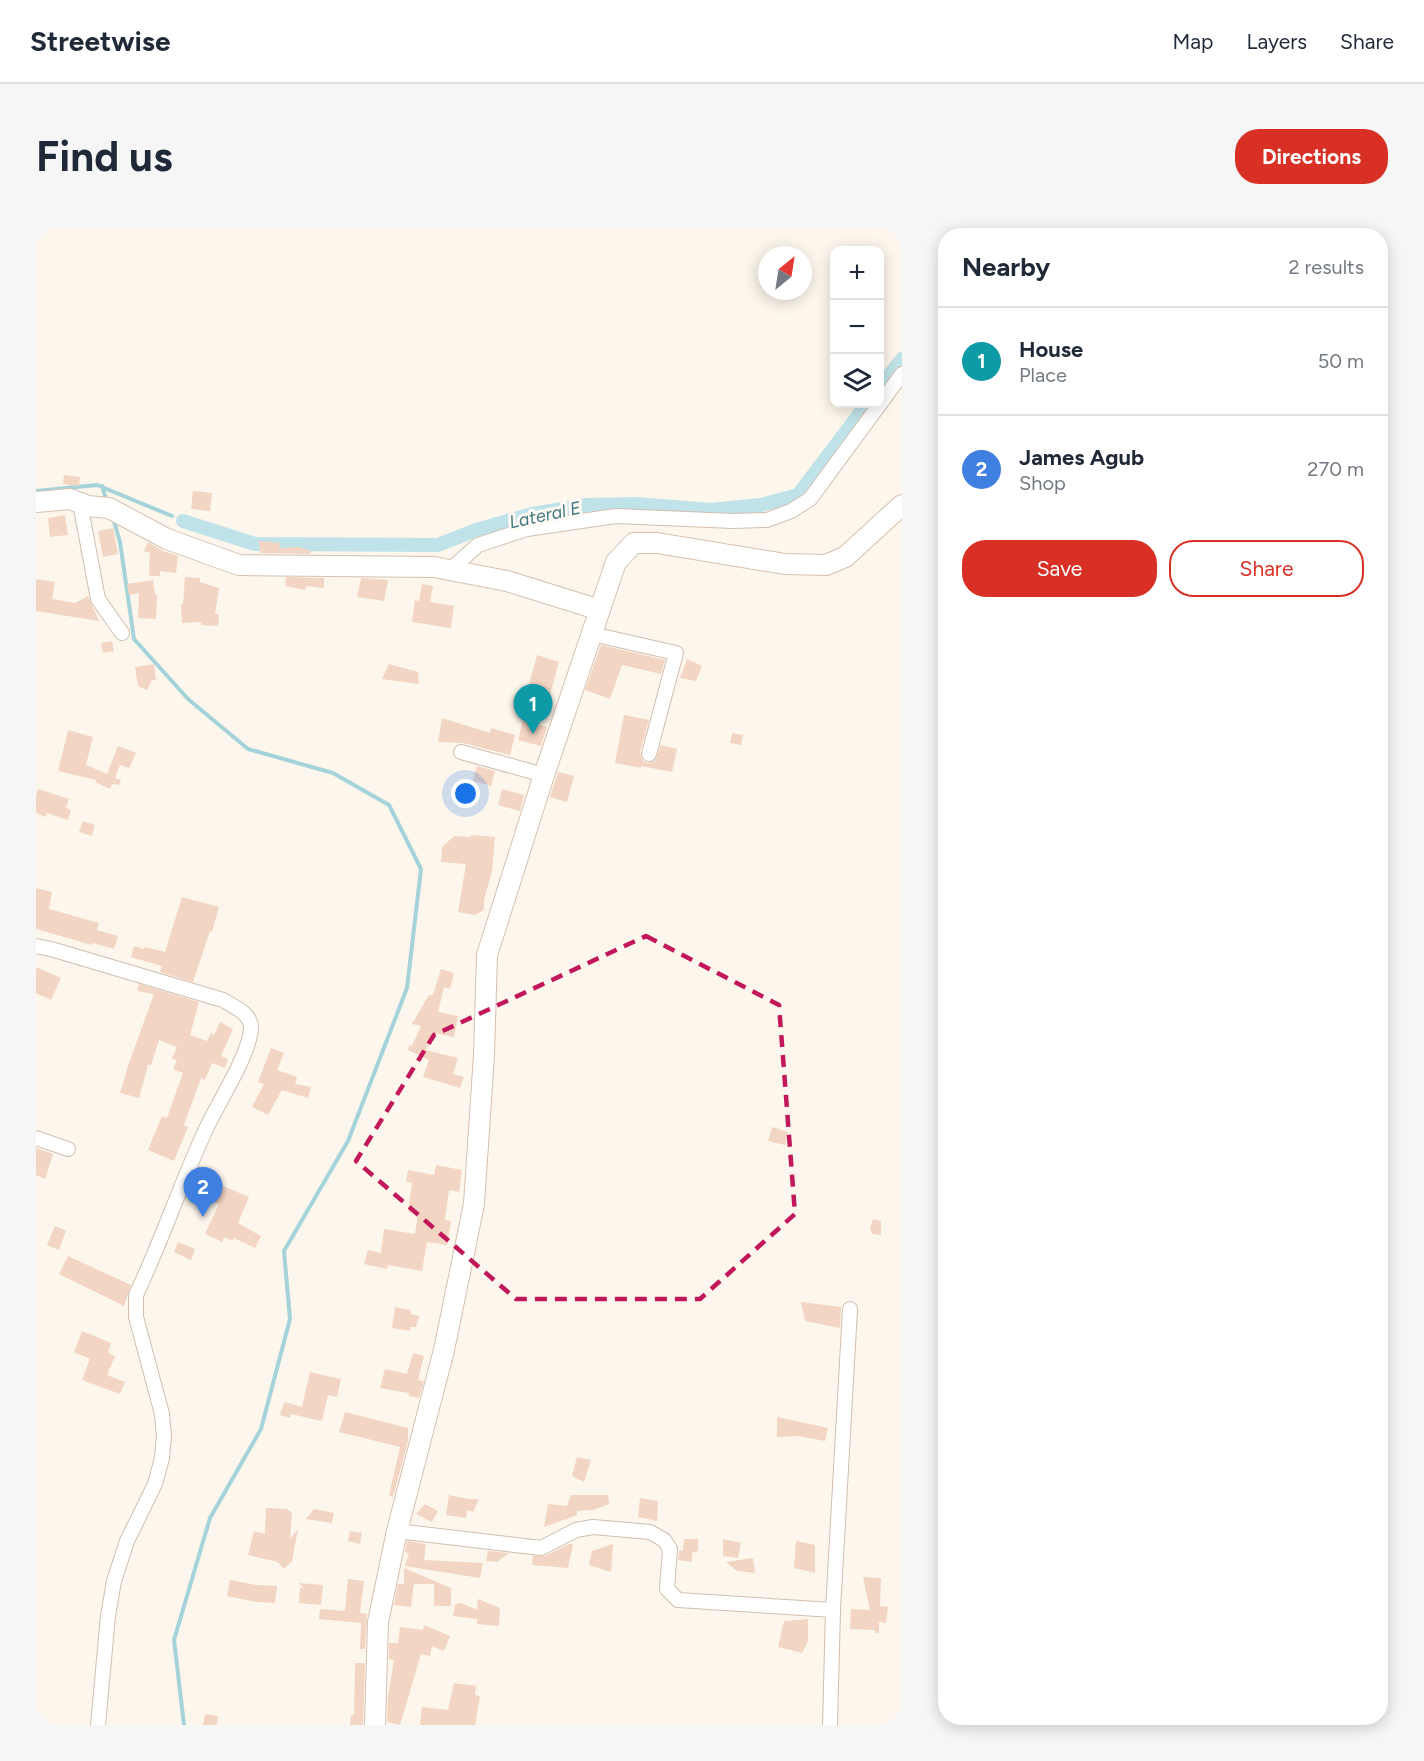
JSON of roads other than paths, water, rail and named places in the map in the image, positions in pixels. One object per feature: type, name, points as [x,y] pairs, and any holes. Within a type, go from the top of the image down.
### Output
[{"type":"street","points":[[450,570],[478,545],[526,529],[616,516],[733,521],[767,520],[791,510],[810,499],[902,374]]},
{"type":"street","points":[[36,502],[70,498],[84,504],[109,508],[167,539],[239,565],[434,567],[507,581],[600,609]]},
{"type":"street","points":[[84,504],[98,599],[122,633]]},
{"type":"street","points":[[375,1725],[378,1622],[397,1531],[444,1350],[474,1204],[484,1055],[487,954],[544,775],[616,562],[634,543],[657,543],[785,564],[826,565],[845,557],[902,505]]},
{"type":"street","points":[[592,634],[676,653],[649,754]]},
{"type":"street","points":[[461,752],[544,775]]},
{"type":"street","points":[[36,946],[223,1000],[244,1012],[251,1025],[249,1038],[238,1066],[207,1127],[136,1295],[136,1317],[162,1414],[164,1436],[162,1458],[155,1484],[127,1540],[114,1581],[108,1616],[98,1725]]},
{"type":"street","points":[[36,1138],[68,1149]]},
{"type":"street","points":[[830,1725],[832,1610],[850,1309]]},
{"type":"street","points":[[397,1531],[541,1548],[576,1530],[594,1527],[650,1532],[664,1540],[670,1549],[667,1589],[678,1600],[832,1610]]},
{"type":"waterway","name":"Lateral E","points":[[884,382],[902,359]]},
{"type":"waterway","name":"Lateral E","points":[[183,521],[255,544],[438,545],[476,530],[532,514],[587,505],[636,504],[710,510],[761,505],[798,495],[864,408]]},
{"type":"waterway","points":[[36,491],[97,485],[172,516]]},
{"type":"waterway","points":[[102,486],[107,502]]},
{"type":"waterway","points":[[113,518],[120,542],[134,639],[188,699],[248,749],[333,773],[389,805],[421,869],[407,988],[348,1141],[284,1251],[290,1319],[261,1429],[210,1518],[174,1640],[184,1725]]},
{"type":"place","name":"House","points":[[533,734]]},
{"type":"place","name":"James Agub","points":[[203,1217]]}]
